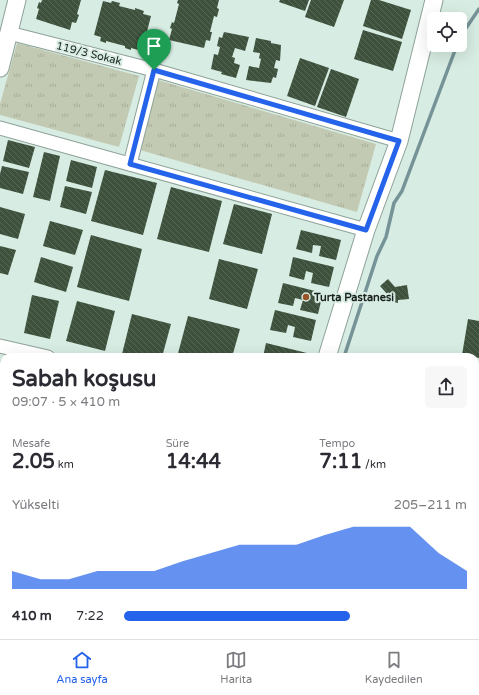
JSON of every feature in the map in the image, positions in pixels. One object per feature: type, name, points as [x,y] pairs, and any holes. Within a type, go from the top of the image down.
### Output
[{"type":"street","points":[[0,68],[17,0]]},
{"type":"street","points":[[328,353],[366,230],[399,141],[434,0]]},
{"type":"street","name":"119/3 Sokak","points":[[9,34],[154,70],[399,141]]},
{"type":"street","points":[[130,164],[154,70]]},
{"type":"street","points":[[0,128],[366,230]]},
{"type":"street","points":[[0,346],[31,353]]},
{"type":"green space","points":[[17,43],[139,76],[119,147],[0,115],[0,104]]},
{"type":"green space","points":[[158,80],[376,144],[357,212],[140,150]]},
{"type":"building","points":[[42,0],[81,0],[77,14],[79,15],[76,23],[72,22],[70,30],[36,19],[39,9],[37,8],[39,2],[41,3]]},
{"type":"building","points":[[178,0],[219,0],[217,17],[214,16],[210,32],[212,32],[210,41],[206,40],[204,48],[169,40],[172,29],[170,28],[172,22],[174,23],[179,4],[177,3]]},
{"type":"building","points":[[280,0],[309,0],[305,11],[279,2]]},
{"type":"building","points":[[311,0],[344,0],[334,27],[305,17]]},
{"type":"building","points":[[371,0],[379,0],[411,10],[402,39],[363,26]]},
{"type":"building","points":[[103,1],[120,3],[119,6],[135,10],[135,8],[144,11],[143,14],[151,16],[142,51],[131,48],[131,50],[125,48],[125,46],[100,41],[101,37],[94,35]]},
{"type":"building","points":[[363,30],[402,42],[393,71],[354,59]]},
{"type":"building","points":[[224,32],[249,37],[245,51],[235,48],[232,57],[235,58],[234,63],[240,65],[236,78],[221,74],[222,72],[211,69],[214,54],[218,55],[220,47],[217,46],[219,37],[222,38]]},
{"type":"building","points":[[256,38],[281,45],[280,61],[276,60],[274,68],[278,69],[276,78],[273,77],[271,83],[246,80],[249,66],[259,68],[261,59],[259,58],[260,53],[253,52]]},
{"type":"building","points":[[300,58],[329,68],[315,106],[287,96]]},
{"type":"building","points":[[331,69],[359,79],[346,117],[317,107]]},
{"type":"building","points":[[8,140],[35,147],[29,168],[3,161]]},
{"type":"building","points":[[44,152],[60,156],[50,201],[33,197]]},
{"type":"building","points":[[71,160],[97,167],[92,188],[66,181]]},
{"type":"building","points":[[2,166],[29,172],[23,194],[0,188],[0,174]]},
{"type":"building","points":[[105,170],[157,183],[143,235],[91,221]]},
{"type":"building","points":[[65,186],[92,192],[86,214],[60,207]]},
{"type":"building","points":[[171,187],[222,201],[209,252],[157,239]]},
{"type":"building","points":[[234,204],[272,214],[262,254],[223,244]]},
{"type":"building","points":[[0,207],[25,214],[18,239],[0,234]]},
{"type":"building","points":[[50,221],[83,230],[75,255],[43,246]]},
{"type":"building","points":[[301,230],[341,240],[336,260],[319,256],[321,246],[313,245],[312,253],[296,249]]},
{"type":"building","points":[[91,235],[142,249],[129,301],[77,287]]},
{"type":"building","points":[[0,246],[16,250],[8,275],[0,273]]},
{"type":"building","points":[[41,257],[73,267],[66,292],[34,282]]},
{"type":"building","points":[[293,257],[334,267],[329,287],[311,283],[313,273],[306,271],[304,280],[289,276]]},
{"type":"building","points":[[219,259],[258,269],[247,309],[209,299]]},
{"type":"building","points":[[388,279],[395,287],[407,285],[409,299],[398,300],[398,303],[387,300],[388,295],[380,286]]},
{"type":"building","points":[[283,283],[323,293],[318,314],[300,310],[303,300],[295,298],[293,306],[278,303]]},
{"type":"building","points":[[32,295],[59,301],[50,339],[24,333]]},
{"type":"building","points":[[77,301],[115,311],[105,351],[66,341]]},
{"type":"building","points":[[275,310],[316,320],[311,341],[293,337],[295,327],[288,325],[286,333],[270,330]]},
{"type":"building","points":[[132,314],[171,324],[163,353],[122,353]]},
{"type":"building","points":[[188,316],[240,329],[233,353],[178,353]]},
{"type":"building","points":[[468,319],[479,321],[479,353],[462,353]]},
{"type":"building","points":[[266,343],[307,353],[264,353]]},
{"type":"waterway","points":[[467,27],[479,9]]},
{"type":"waterway","points":[[345,353],[377,256],[386,237],[394,203],[402,191],[454,52]]},
{"type":"place","name":"Turta Pastanesi","points":[[306,297]]},
{"type":"route","points":[[154,70],[399,141],[366,230],[130,164],[154,70]]}]
